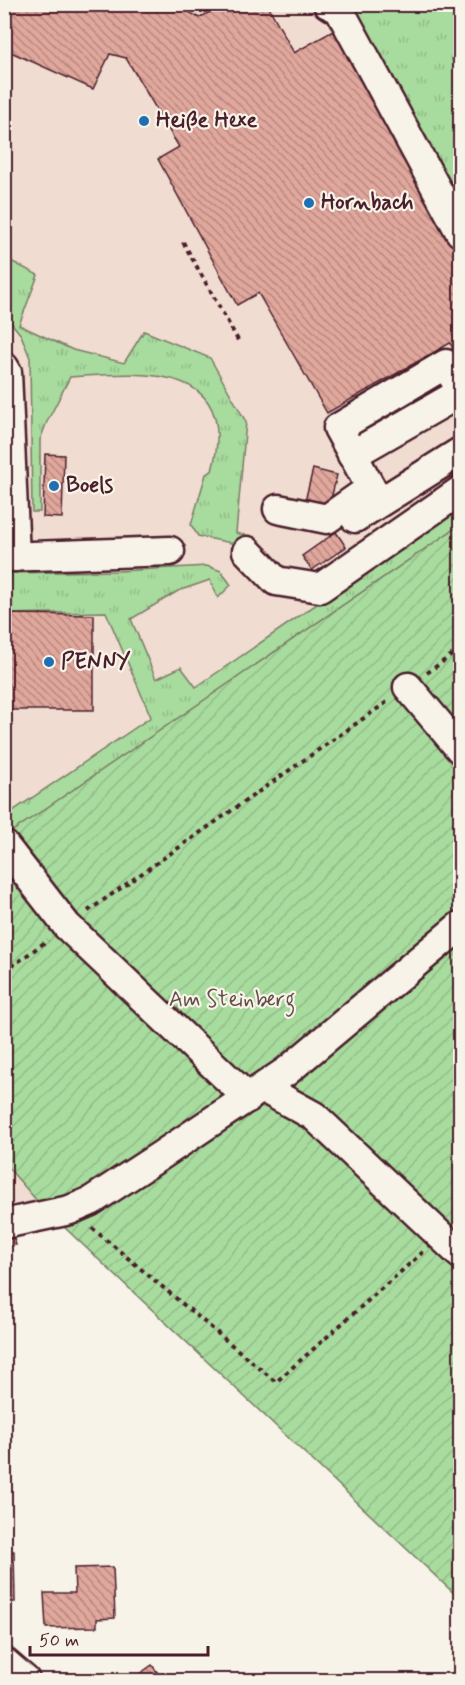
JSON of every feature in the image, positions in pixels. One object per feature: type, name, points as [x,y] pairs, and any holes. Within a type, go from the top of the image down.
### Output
[{"type":"street","points":[[328,4],[339,9],[460,232]]},
{"type":"street","points":[[331,525],[370,488],[338,428],[446,364],[460,391]]},
{"type":"street","points":[[4,368],[7,372],[10,557],[170,550]]},
{"type":"street","points":[[276,516],[331,525],[460,452]]},
{"type":"street","points":[[247,551],[276,581],[320,588],[460,491]]},
{"type":"street","points":[[408,687],[460,749]]},
{"type":"street","points":[[4,845],[67,926],[256,1093],[314,1116],[451,1245]]},
{"type":"street","points":[[4,1224],[70,1210],[91,1201],[286,1071],[460,926]]},
{"type":"street","points":[[4,1662],[25,1680]]},
{"type":"path","points":[[183,242],[239,342]]},
{"type":"path","points":[[4,972],[460,649]]},
{"type":"path","points":[[70,1210],[276,1382],[451,1245]]},
{"type":"shaded area","points":[[5,5],[348,5],[460,202],[460,506],[5,817]]},
{"type":"shaded area","points":[[5,1164],[38,1202],[5,1209]]},
{"type":"green space","points":[[348,5],[460,5],[460,49],[451,58],[460,75],[460,202]]},
{"type":"green space","points":[[5,258],[38,275],[19,325],[73,350],[124,363],[144,331],[210,358],[246,422],[236,533],[248,536],[236,544],[198,536],[191,525],[206,474],[212,471],[217,435],[212,410],[199,392],[179,381],[155,376],[127,374],[70,377],[40,440],[40,512],[32,512],[30,358],[21,335],[5,315]]},
{"type":"green space","points":[[460,506],[460,525],[5,837],[4,817],[151,717],[106,612],[5,614],[5,573],[119,571],[207,566],[221,571],[231,585],[218,598],[210,580],[178,591],[131,619],[156,679],[181,667],[196,687]]},
{"type":"green space","name":"Am Steinberg","points":[[460,525],[460,1599],[64,1227],[38,1202],[5,1164],[4,837]]},
{"type":"building","name":"Hornbach","points":[[4,4],[176,4],[199,18],[225,4],[267,4],[294,53],[340,27],[460,247],[460,361],[450,343],[327,413],[258,293],[237,305],[158,159],[179,147],[126,58],[110,54],[93,89],[4,49]]},
{"type":"building","points":[[445,373],[452,386],[378,428],[371,415]]},
{"type":"building","name":"Boels","points":[[45,454],[64,455],[62,518],[43,517]]},
{"type":"building","points":[[313,469],[337,475],[327,515],[303,509]]},
{"type":"building","points":[[336,532],[346,547],[312,570],[302,556]]},
{"type":"building","name":"PENNY","points":[[4,614],[94,615],[94,710],[4,710]]},
{"type":"building","points":[[13,1236],[16,1245],[5,1247],[4,1238]]},
{"type":"building","points":[[14,1551],[15,1602],[4,1602],[4,1552]]},
{"type":"building","points":[[113,1567],[115,1618],[97,1619],[97,1627],[46,1628],[44,1593],[75,1593],[74,1568]]},
{"type":"building","points":[[152,1665],[163,1680],[131,1680]]},
{"type":"place","name":"Heiße Hexe","points":[[144,121]]},
{"type":"place","name":"Hornbach","points":[[309,203]]},
{"type":"place","name":"Boels","points":[[54,486]]},
{"type":"place","name":"PENNY","points":[[49,662]]}]
